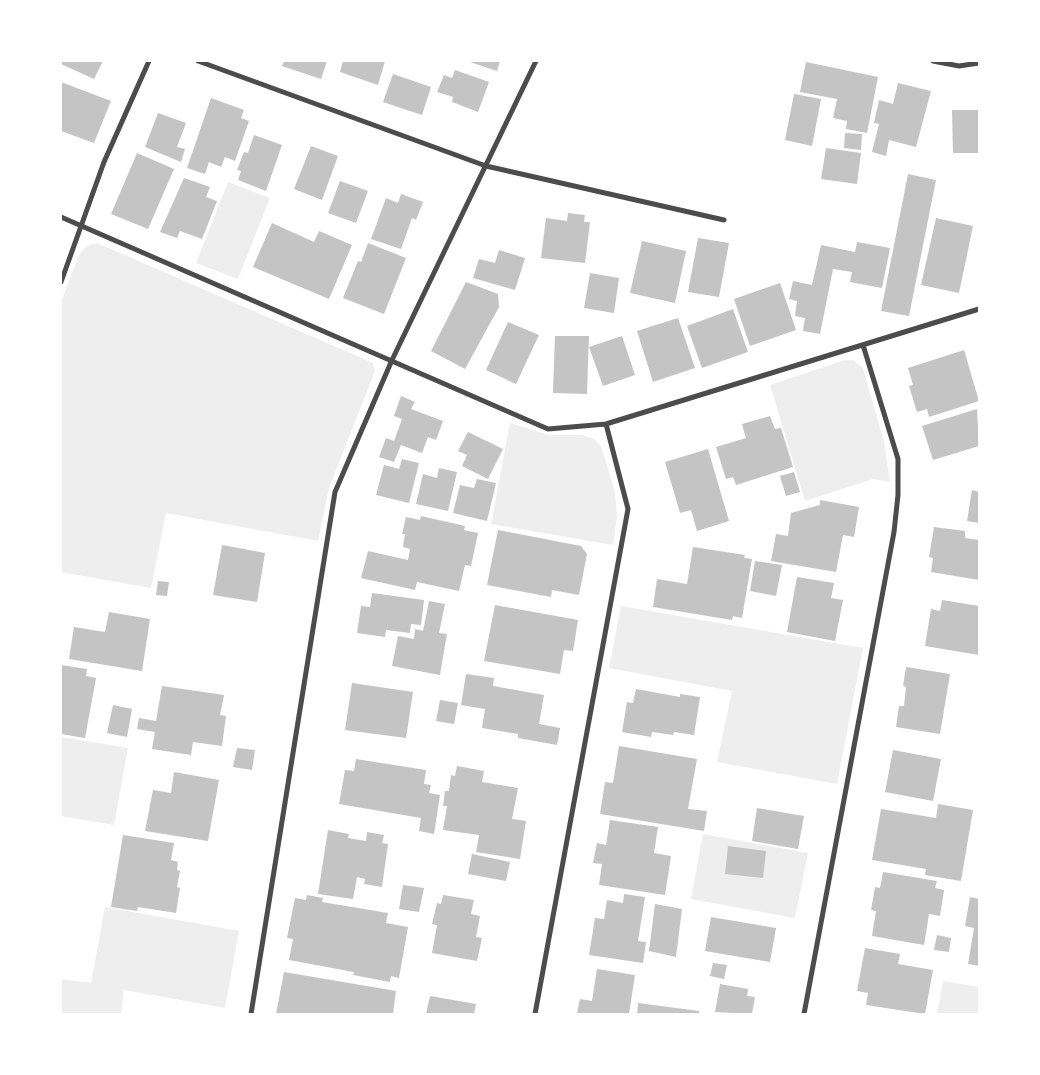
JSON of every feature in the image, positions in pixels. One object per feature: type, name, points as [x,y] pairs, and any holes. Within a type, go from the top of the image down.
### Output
[{"type":"street","points":[[61,282],[83,226],[104,162],[149,61]]},
{"type":"street","points":[[198,61],[486,166],[724,220]]},
{"type":"street","points":[[251,1014],[336,492],[392,360],[536,61]]},
{"type":"street","points":[[933,61],[960,66],[979,63]]},
{"type":"street","points":[[61,217],[548,428],[606,424],[979,310]]},
{"type":"street","points":[[804,1014],[892,542],[898,495],[898,460],[863,345]]},
{"type":"street","points":[[535,1014],[628,509],[606,424]]},
{"type":"shaded area","points":[[228,182],[270,198],[238,279],[196,263]]},
{"type":"shaded area","points":[[97,243],[373,363],[375,371],[329,488],[318,541],[166,513],[151,588],[61,572],[61,302],[79,255],[86,246]]},
{"type":"shaded area","points":[[845,360],[853,360],[863,368],[884,442],[890,482],[873,479],[805,501],[770,385]]},
{"type":"shaded area","points":[[510,423],[549,435],[582,435],[594,439],[601,446],[615,492],[617,517],[613,545],[491,524]]},
{"type":"shaded area","points":[[621,606],[863,648],[837,784],[717,762],[732,691],[609,668]]},
{"type":"shaded area","points":[[61,737],[128,748],[114,825],[61,816]]},
{"type":"shaded area","points":[[703,834],[808,853],[795,918],[691,899]]},
{"type":"shaded area","points":[[105,907],[239,931],[225,1008],[124,990],[121,1014],[61,1014],[61,979],[91,983]]},
{"type":"shaded area","points":[[943,981],[979,987],[979,1014],[937,1014]]},
{"type":"building","points":[[61,61],[103,61],[94,79],[61,64]]},
{"type":"building","points":[[284,61],[327,61],[321,79],[282,66]]},
{"type":"building","points":[[343,61],[385,61],[378,85],[340,72]]},
{"type":"building","points":[[467,61],[500,61],[497,71]]},
{"type":"building","points":[[806,62],[878,77],[867,133],[846,129],[847,121],[833,118],[837,99],[800,92]]},
{"type":"building","points":[[455,70],[489,82],[478,112],[452,102],[453,97],[437,92],[444,75],[452,78]]},
{"type":"building","points":[[393,74],[431,87],[422,115],[383,102]]},
{"type":"building","points":[[61,82],[111,101],[94,143],[61,131]]},
{"type":"building","points":[[898,83],[931,91],[916,147],[889,140],[886,156],[872,152],[879,124],[874,123],[879,100],[893,104]]},
{"type":"building","points":[[794,94],[821,99],[812,146],[785,140]]},
{"type":"building","points":[[211,98],[244,110],[241,118],[249,121],[235,161],[225,157],[221,167],[209,162],[205,174],[187,168]]},
{"type":"building","points":[[952,110],[979,110],[979,153],[953,153]]},
{"type":"building","points":[[158,113],[186,123],[177,147],[185,149],[181,162],[145,147]]},
{"type":"building","points":[[845,133],[862,134],[861,150],[844,148]]},
{"type":"building","points":[[254,135],[282,145],[266,191],[238,180],[241,171],[237,170],[244,152],[248,153]]},
{"type":"building","points":[[311,146],[338,156],[322,200],[294,189]]},
{"type":"building","points":[[826,148],[861,153],[857,184],[821,179]]},
{"type":"building","points":[[137,153],[174,169],[148,229],[111,214]]},
{"type":"building","points":[[908,174],[936,180],[909,316],[881,311]]},
{"type":"building","points":[[184,178],[210,187],[206,197],[217,201],[202,239],[180,231],[177,238],[160,232]]},
{"type":"building","points":[[340,181],[368,191],[356,223],[328,213]]},
{"type":"building","points":[[401,194],[423,202],[416,220],[412,218],[401,249],[371,239],[386,198],[398,203]]},
{"type":"building","points":[[568,213],[585,215],[584,222],[590,222],[585,263],[541,258],[546,218],[567,221]]},
{"type":"building","points":[[936,218],[973,226],[959,293],[921,285]]},
{"type":"building","points":[[272,223],[314,242],[319,231],[352,245],[329,299],[253,267]]},
{"type":"building","points":[[698,238],[729,243],[719,297],[688,292]]},
{"type":"building","points":[[642,241],[686,251],[675,303],[630,293]]},
{"type":"building","points":[[857,242],[890,248],[882,288],[850,282],[852,272],[833,269],[820,334],[803,331],[805,318],[795,316],[797,301],[789,299],[793,281],[812,285],[821,245],[855,252]]},
{"type":"building","points":[[368,243],[406,258],[384,314],[343,298],[358,261],[361,262]]},
{"type":"building","points":[[499,250],[525,258],[515,290],[473,278],[479,259],[495,263]]},
{"type":"building","points":[[590,273],[619,278],[614,313],[584,308]]},
{"type":"building","points":[[466,282],[498,294],[499,307],[465,369],[431,351]]},
{"type":"building","points":[[780,283],[796,330],[750,346],[734,299]]},
{"type":"building","points":[[733,309],[748,352],[702,368],[687,326]]},
{"type":"building","points":[[678,318],[695,368],[653,382],[637,331]]},
{"type":"building","points":[[508,322],[539,335],[516,384],[486,370]]},
{"type":"building","points":[[555,336],[589,336],[587,394],[553,393]]},
{"type":"building","points":[[622,336],[635,375],[603,386],[589,347]]},
{"type":"building","points":[[964,350],[979,401],[929,417],[927,409],[917,412],[909,386],[913,385],[908,368]]},
{"type":"building","points":[[401,396],[415,402],[411,409],[443,421],[436,440],[428,437],[422,453],[401,445],[394,462],[379,457],[386,438],[394,441],[402,419],[394,416]]},
{"type":"building","points":[[977,409],[979,446],[933,460],[922,426]]},
{"type":"building","points":[[770,416],[775,429],[781,428],[793,467],[736,485],[733,477],[726,479],[716,447],[746,438],[742,424]]},
{"type":"building","points":[[468,432],[503,449],[488,479],[462,466],[467,455],[458,451]]},
{"type":"building","points":[[708,449],[729,521],[697,531],[691,510],[680,513],[665,462]]},
{"type":"building","points":[[402,459],[419,463],[409,503],[376,495],[384,465],[399,469]]},
{"type":"building","points":[[439,468],[457,472],[448,511],[416,504],[423,474],[437,478]]},
{"type":"building","points":[[794,472],[800,492],[786,496],[780,476]]},
{"type":"building","points":[[477,479],[496,483],[487,521],[453,513],[460,485],[474,488]]},
{"type":"building","points":[[972,490],[979,492],[979,523],[967,521]]},
{"type":"building","points":[[820,500],[859,507],[854,537],[843,535],[836,572],[771,561],[776,534],[788,536],[791,513],[820,505]]},
{"type":"building","points":[[421,516],[465,526],[464,530],[478,533],[471,566],[465,565],[459,591],[417,582],[415,590],[361,578],[368,551],[408,560],[410,549],[403,547],[405,534],[402,534],[406,517],[420,520]]},
{"type":"building","points":[[934,527],[965,531],[965,538],[979,540],[979,580],[931,572],[933,558],[929,557]]},
{"type":"building","points":[[498,530],[581,546],[587,554],[579,595],[552,590],[551,597],[487,585]]},
{"type":"building","points":[[222,545],[265,553],[257,602],[213,595]]},
{"type":"building","points":[[693,547],[745,555],[744,558],[752,559],[742,618],[733,616],[732,620],[653,607],[657,579],[687,584]]},
{"type":"building","points":[[755,561],[782,565],[776,596],[750,591]]},
{"type":"building","points":[[797,577],[834,583],[831,598],[843,600],[835,641],[787,632]]},
{"type":"building","points":[[158,581],[169,582],[167,596],[156,595]]},
{"type":"building","points":[[372,593],[424,600],[421,625],[411,624],[410,633],[386,630],[385,637],[357,633],[361,606],[370,607]]},
{"type":"building","points":[[942,600],[979,606],[979,655],[925,646],[931,609],[940,611]]},
{"type":"building","points":[[429,601],[445,604],[439,633],[447,634],[440,675],[392,666],[398,636],[414,639],[415,629],[423,631]]},
{"type":"building","points":[[495,605],[578,620],[573,651],[564,650],[560,674],[484,661]]},
{"type":"building","points":[[109,612],[150,619],[142,671],[69,659],[74,627],[105,632]]},
{"type":"building","points":[[61,665],[87,669],[86,676],[96,678],[85,738],[61,734]]},
{"type":"building","points":[[906,667],[950,674],[940,734],[896,727],[899,706],[904,706],[906,687],[903,686]]},
{"type":"building","points":[[466,674],[494,678],[493,686],[544,695],[539,724],[560,728],[557,745],[518,738],[518,734],[482,728],[485,709],[461,705]]},
{"type":"building","points":[[352,683],[413,692],[406,738],[345,730]]},
{"type":"building","points":[[162,686],[224,695],[220,715],[226,716],[222,746],[193,742],[191,755],[152,749],[155,732],[137,729],[139,718],[156,721]]},
{"type":"building","points":[[636,689],[680,697],[680,694],[700,697],[694,735],[674,732],[673,735],[652,732],[651,737],[622,732],[627,702],[633,703]]},
{"type":"building","points":[[440,700],[458,703],[454,724],[436,721]]},
{"type":"building","points":[[113,705],[132,709],[127,737],[107,733]]},
{"type":"building","points":[[619,746],[697,759],[688,809],[707,811],[704,831],[600,814],[605,782],[613,783]]},
{"type":"building","points":[[237,748],[255,750],[252,770],[233,767]]},
{"type":"building","points":[[893,750],[941,759],[933,801],[885,792]]},
{"type":"building","points":[[356,759],[426,770],[424,784],[431,785],[429,793],[440,795],[434,834],[419,831],[421,818],[339,804],[345,770],[354,771]]},
{"type":"building","points":[[457,766],[484,771],[482,782],[518,788],[512,819],[526,821],[520,859],[476,852],[479,835],[443,830],[447,806],[443,806],[445,791],[449,791],[451,775],[455,776]]},
{"type":"building","points":[[174,772],[219,780],[208,841],[145,831],[153,790],[171,793]]},
{"type":"building","points":[[938,804],[973,810],[961,881],[925,875],[926,869],[872,860],[881,809],[936,818]]},
{"type":"building","points":[[757,808],[804,816],[798,849],[752,841]]},
{"type":"building","points":[[610,820],[658,827],[654,853],[671,856],[665,895],[599,885],[602,864],[593,863],[597,843],[606,845]]},
{"type":"building","points":[[328,830],[349,834],[348,838],[366,841],[367,832],[384,835],[382,843],[388,844],[382,887],[364,884],[365,879],[357,877],[353,899],[318,894]]},
{"type":"building","points":[[123,835],[174,843],[171,860],[178,862],[177,870],[180,871],[177,887],[180,888],[176,913],[138,907],[137,911],[111,907]]},
{"type":"building","points":[[728,846],[766,851],[763,878],[725,874]]},
{"type":"building","points":[[472,854],[510,862],[506,881],[468,874]]},
{"type":"building","points":[[883,872],[937,881],[935,888],[944,890],[940,916],[929,914],[924,945],[872,936],[876,911],[871,910],[875,887],[880,888]]},
{"type":"building","points":[[403,885],[424,888],[419,912],[399,909]]},
{"type":"building","points":[[624,894],[645,897],[638,941],[646,942],[643,963],[589,955],[595,918],[604,919],[607,900],[623,903]]},
{"type":"building","points":[[307,895],[323,898],[322,902],[388,913],[386,923],[408,927],[399,978],[391,976],[390,982],[353,975],[354,972],[289,960],[293,939],[287,938],[295,898],[306,900]]},
{"type":"building","points":[[443,895],[474,900],[471,914],[480,916],[476,937],[482,938],[477,961],[432,953],[437,925],[432,924],[437,903],[441,904]]},
{"type":"building","points":[[970,897],[979,899],[979,966],[968,964],[974,928],[965,926]]},
{"type":"building","points":[[655,904],[682,909],[676,957],[649,951]]},
{"type":"building","points":[[711,917],[776,928],[770,962],[705,951]]},
{"type":"building","points":[[937,935],[951,938],[949,952],[934,950]]},
{"type":"building","points":[[865,948],[900,954],[898,964],[933,970],[925,1014],[866,1005],[868,993],[857,991]]},
{"type":"building","points":[[713,963],[727,965],[724,979],[710,976]]},
{"type":"building","points":[[597,969],[635,975],[629,1014],[577,1014],[580,999],[592,1001]]},
{"type":"building","points":[[284,972],[396,991],[393,1014],[276,1014]]},
{"type":"building","points":[[720,984],[748,989],[747,996],[755,997],[752,1014],[715,1012]]},
{"type":"building","points":[[430,996],[476,1004],[474,1014],[426,1014]]},
{"type":"building","points":[[638,1003],[699,1011],[699,1014],[637,1014]]}]
